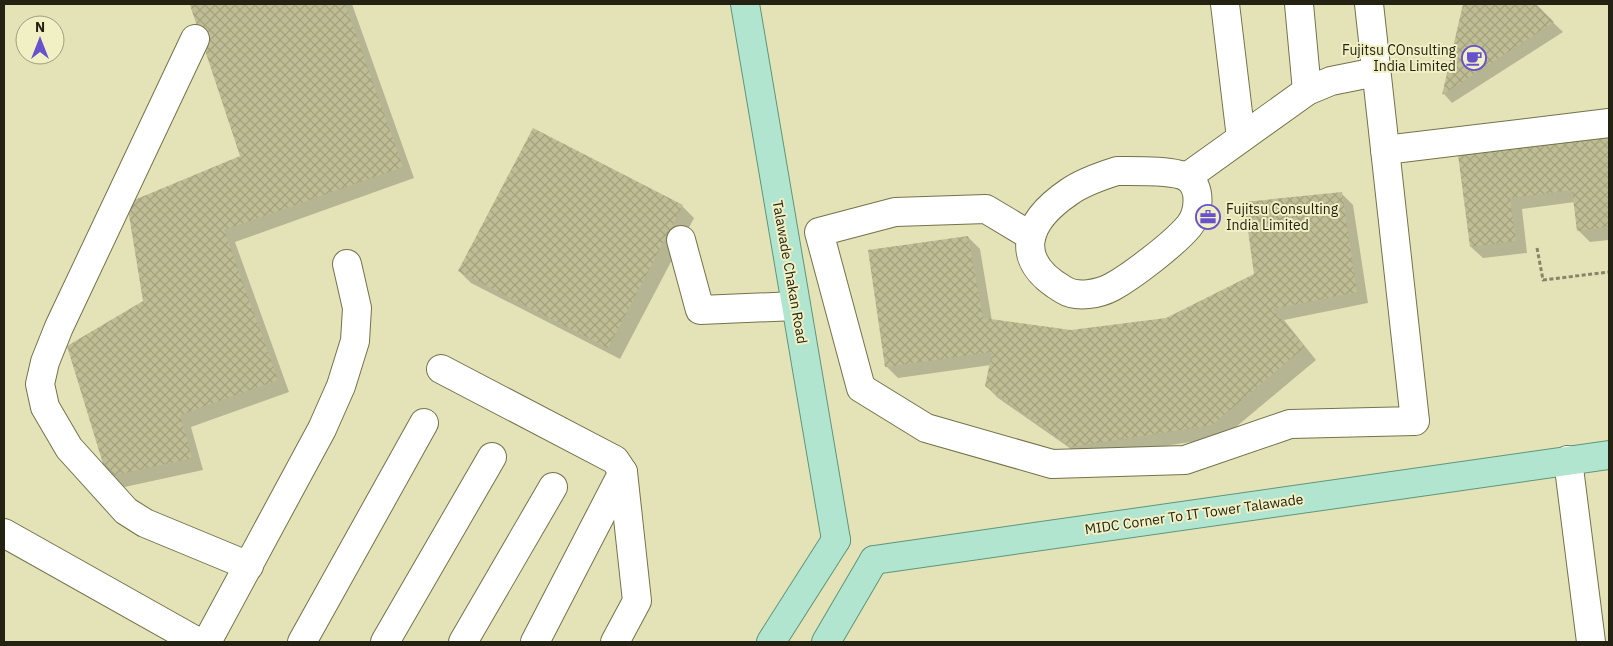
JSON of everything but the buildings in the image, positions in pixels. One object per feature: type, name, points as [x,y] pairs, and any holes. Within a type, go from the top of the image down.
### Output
[{"type":"main road","name":"Talawade Chakan Road","points":[[745,4],[836,540]]},
{"type":"main road","name":"MIDC Corner To IT Tower Talawade","points":[[874,560],[1609,455]]},
{"type":"main road","points":[[772,642],[836,540],[874,560],[826,642]]},
{"type":"lane","points":[[1225,4],[1241,138]]},
{"type":"lane","points":[[1299,4],[1307,91]]},
{"type":"lane","points":[[1031,236],[986,209],[895,212],[819,232],[861,388],[926,428],[1052,464],[1185,460],[1290,424],[1415,421],[1369,4]]},
{"type":"lane","points":[[195,38],[59,327],[45,362],[40,384],[45,407],[69,448],[126,511],[145,523],[249,566]]},
{"type":"lane","points":[[1187,177],[1307,91],[1332,81],[1376,72]]},
{"type":"lane","points":[[1385,150],[1609,123]]},
{"type":"lane","points":[[1117,171],[1163,172],[1187,177],[1195,186],[1198,194],[1196,212],[1190,225],[1167,247],[1111,288],[1084,295],[1067,292],[1051,282],[1036,268],[1030,252],[1031,236],[1037,220],[1069,192],[1094,178],[1117,171]]},
{"type":"lane","points":[[681,240],[700,310],[796,306]]},
{"type":"lane","points":[[207,642],[322,429],[341,386],[355,341],[357,308],[347,264]]},
{"type":"lane","points":[[441,369],[615,460],[623,472],[637,601],[615,642]]},
{"type":"lane","points":[[302,642],[424,423]]},
{"type":"lane","points":[[385,642],[492,457]]},
{"type":"lane","points":[[1568,460],[1591,642]]},
{"type":"lane","points":[[535,642],[623,472]]},
{"type":"lane","points":[[463,642],[553,487]]},
{"type":"lane","points":[[4,533],[198,642]]},
{"type":"path","points":[[1537,248],[1543,280],[1609,272]]},
{"type":"place","name":"Fujitsu COnsulting India Limited","points":[[1474,58]]},
{"type":"place","name":"Fujitsu Consulting India Limited","points":[[1208,217]]}]
